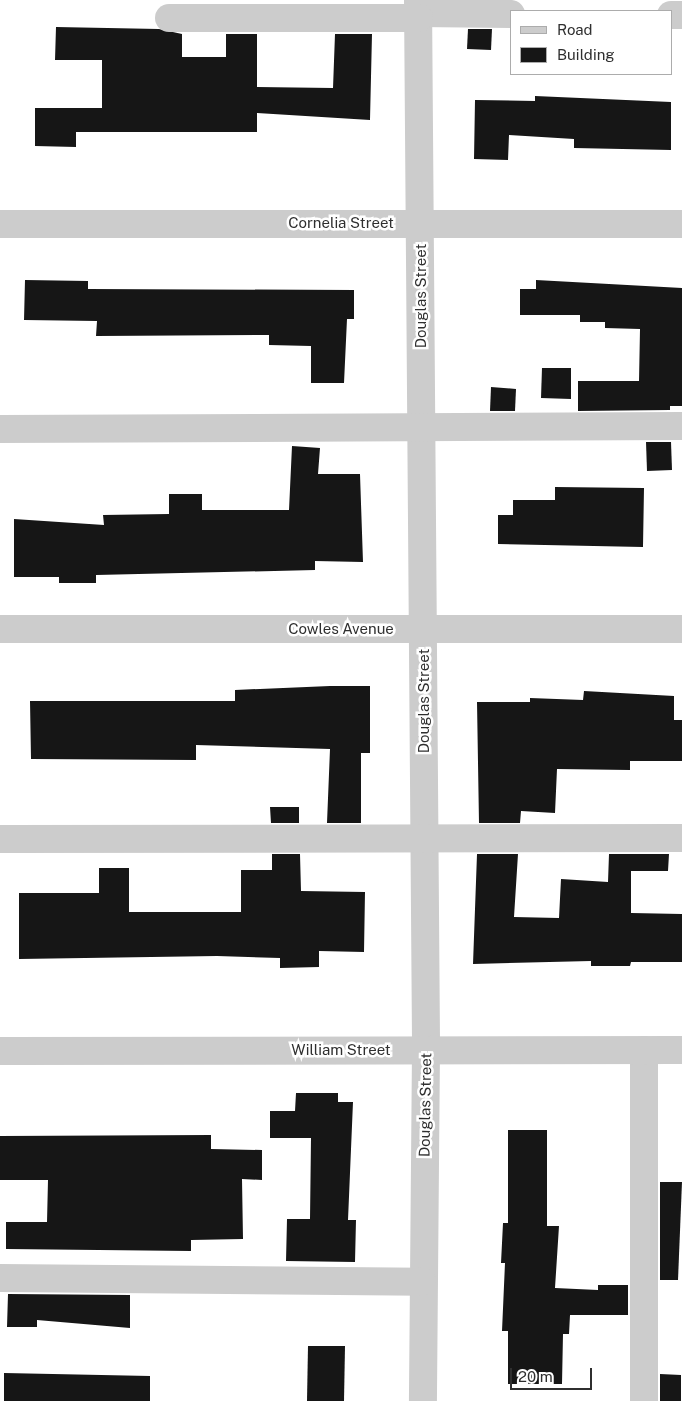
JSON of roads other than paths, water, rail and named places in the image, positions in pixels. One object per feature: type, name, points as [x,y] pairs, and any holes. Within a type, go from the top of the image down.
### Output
[{"type":"street","points":[[169,18],[418,10],[510,14]]},
{"type":"street","name":"Douglas Street","points":[[418,10],[426,1050],[422,1282],[423,1401]]},
{"type":"street","name":"Cornelia Street","points":[[0,224],[682,224]]},
{"type":"street","points":[[0,430],[421,425],[682,426]]},
{"type":"street","name":"Cowles Avenue","points":[[0,629],[682,628]]},
{"type":"street","points":[[0,839],[682,838]]},
{"type":"street","name":"William Street","points":[[0,1050],[682,1050]]},
{"type":"street","points":[[644,1050],[644,1401]]},
{"type":"street","points":[[0,1278],[422,1282]]}]
